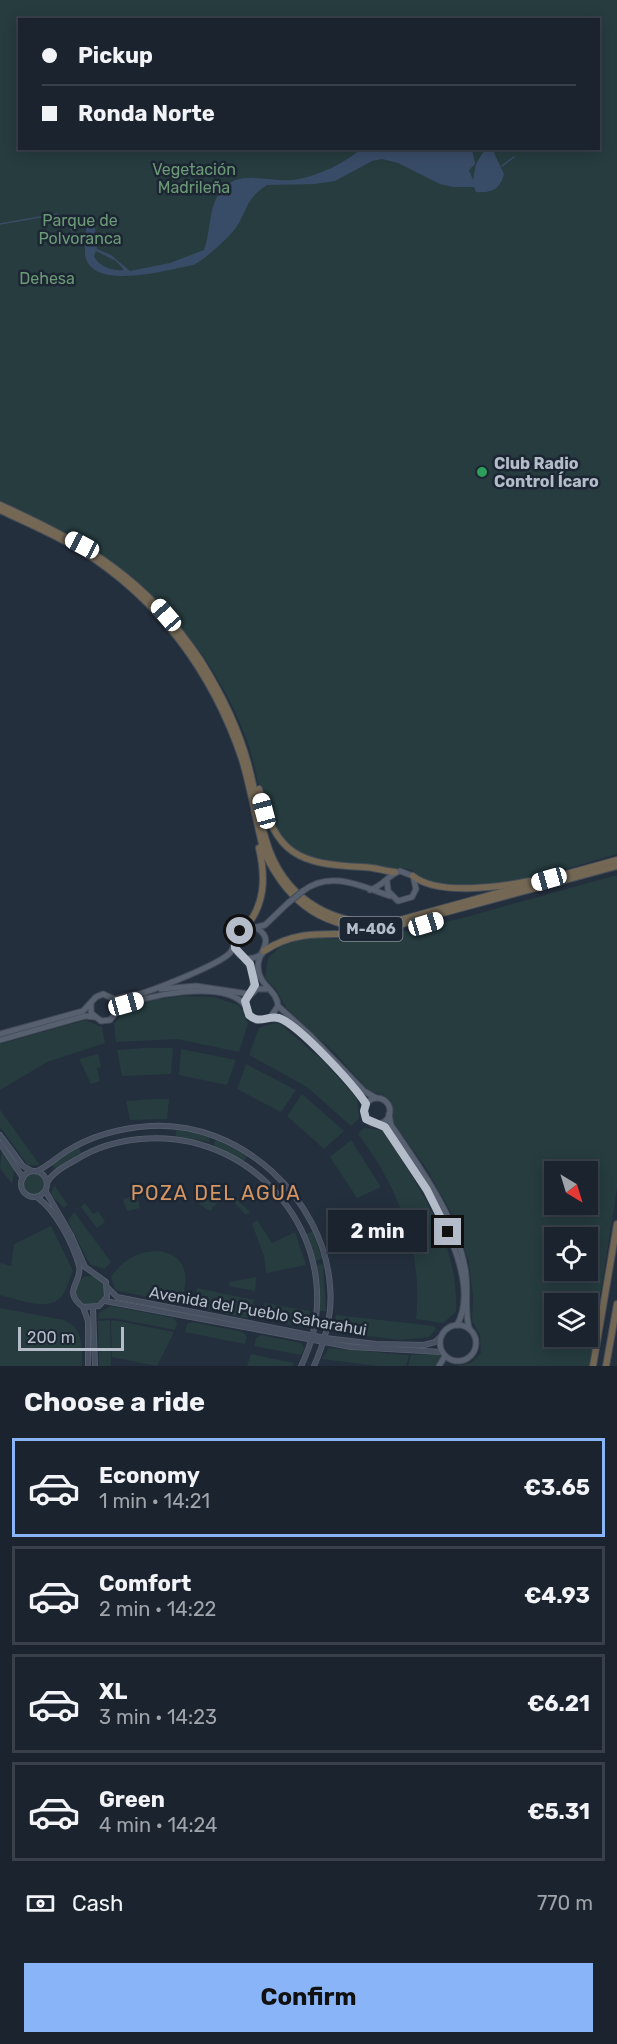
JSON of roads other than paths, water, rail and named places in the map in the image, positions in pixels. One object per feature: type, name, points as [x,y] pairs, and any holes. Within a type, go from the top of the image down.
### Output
[{"type":"highway","name":"M-406","points":[[0,505],[82,545],[131,580],[178,629],[219,691],[246,744],[269,824],[287,847],[302,858],[320,864],[366,867],[395,872]]},
{"type":"highway","name":"M-406","points":[[0,510],[58,538],[101,564],[151,606],[175,633],[197,664],[224,713],[243,763],[264,852],[278,879],[303,906],[340,925],[384,929],[617,866]]},
{"type":"highway","name":"M-406","points":[[219,691],[242,745],[274,863],[293,890],[324,912],[360,924],[389,923],[617,860]]},
{"type":"highway","name":"M-406","points":[[243,929],[253,919],[259,905],[263,884],[262,862],[252,801]]},
{"type":"highway","points":[[413,876],[431,885],[492,887],[589,867]]},
{"type":"highway","points":[[263,952],[294,936],[317,932],[365,935],[426,924],[558,883]]},
{"type":"highway","points":[[593,1366],[617,1224]]},
{"type":"highway","points":[[606,1366],[617,1304]]},
{"type":"main road","points":[[370,890],[387,881],[395,872],[405,871],[413,876],[417,885],[412,897],[398,901],[390,896],[370,890],[341,880],[326,879],[313,883],[273,918],[267,928],[258,965],[261,982],[274,994],[278,1006],[309,1034],[364,1091],[387,1103],[391,1125],[432,1188],[460,1244],[469,1292],[469,1328],[476,1339],[475,1351],[466,1360],[448,1366]]},
{"type":"main road","points":[[387,881],[390,896]]},
{"type":"main road","points":[[142,993],[181,979],[224,957],[231,952],[237,935],[243,929],[256,928],[273,918]]},
{"type":"main road","points":[[256,928],[266,939]]},
{"type":"main road","points":[[234,944],[236,951],[246,958],[252,970],[251,993],[245,1005]]},
{"type":"main road","points":[[246,958],[255,958],[263,952]]},
{"type":"main road","points":[[0,1034],[83,1011],[96,997],[103,994],[114,999],[196,986],[251,993],[266,989]]},
{"type":"main road","points":[[118,1008],[146,998],[180,992],[228,995],[245,1005],[249,1015],[255,1020],[280,1019],[306,1038],[351,1084],[366,1104]]},
{"type":"main road","points":[[0,1040],[78,1017],[94,1017],[107,1021],[116,1015],[118,1008],[114,999]]},
{"type":"main road","points":[[91,1004],[94,1017]]},
{"type":"main road","points":[[270,1018],[278,1006]]},
{"type":"main road","points":[[376,1098],[366,1104],[364,1111],[366,1119],[385,1127],[412,1167],[454,1245],[463,1294],[461,1316],[457,1325]]},
{"type":"main road","points":[[379,1124],[386,1121],[389,1114]]},
{"type":"main road","points":[[23,1178],[84,1142],[143,1127],[179,1127],[214,1136],[243,1149],[279,1177],[312,1224],[327,1265],[330,1286],[325,1340],[314,1366]]},
{"type":"main road","points":[[0,1135],[23,1166],[45,1175],[48,1183]]},
{"type":"main road","points":[[83,1307],[93,1308],[105,1301],[108,1288],[103,1277],[93,1273],[85,1266],[71,1235],[46,1192],[48,1183],[58,1171],[89,1152],[136,1140],[176,1139],[210,1147],[233,1157],[267,1182],[278,1194],[303,1234],[310,1250],[318,1287],[318,1306],[312,1338],[301,1366]]},
{"type":"main road","points":[[0,1143],[20,1170],[23,1178],[21,1185],[25,1194],[38,1197],[47,1206],[67,1238],[78,1264],[79,1275],[72,1291],[74,1298],[83,1307],[88,1321],[88,1366]]},
{"type":"main road","points":[[38,1197],[46,1192]]},
{"type":"main road","points":[[79,1275],[93,1273]]},
{"type":"main road","name":"Avenida del Pueblo Saharahui","points":[[108,1288],[117,1297],[312,1338]]},
{"type":"main road","name":"Avenida del Pueblo Saharahui","points":[[105,1301],[375,1350],[443,1354]]},
{"type":"main road","points":[[93,1308],[94,1366]]},
{"type":"main road","points":[[439,1366],[443,1354],[441,1336],[448,1328],[457,1325],[469,1328]]},
{"type":"main road","name":"Avenida del Pueblo Saharahui","points":[[325,1340],[412,1346],[430,1344],[441,1336]]},
{"type":"main road","points":[[443,1354],[456,1362]]},
{"type":"water","points":[[360,150],[472,150],[475,164],[469,170],[473,180],[476,164],[484,150],[495,150],[504,174],[500,184],[494,189],[476,192],[474,187],[453,187],[440,184],[398,163],[382,159],[372,161],[335,181],[315,184],[267,185],[251,199],[237,226],[229,235],[210,254],[193,265],[130,276],[99,272],[89,265],[85,252],[85,234],[88,224],[95,228],[97,249],[111,255],[130,271],[170,263],[204,250],[213,206],[220,192],[228,184],[246,178],[299,179],[332,168]],"holes":[[[96,251],[116,261],[124,270],[106,268],[94,256]]]},
{"type":"waterway","points":[[502,166],[514,157]]},
{"type":"waterway","points":[[0,224],[57,214],[85,244]]},
{"type":"place","name":"Club Radio Control Ícaro","points":[[482,472]]},
{"type":"district","name":"POZA DEL AGUA","points":[[216,1193]]},
{"type":"park label","name":"Vegetación Madrileña","points":[[194,178]]},
{"type":"park label","name":"Parque de Polvoranca","points":[[80,229]]},
{"type":"park label","name":"Dehesa","points":[[47,278]]}]
